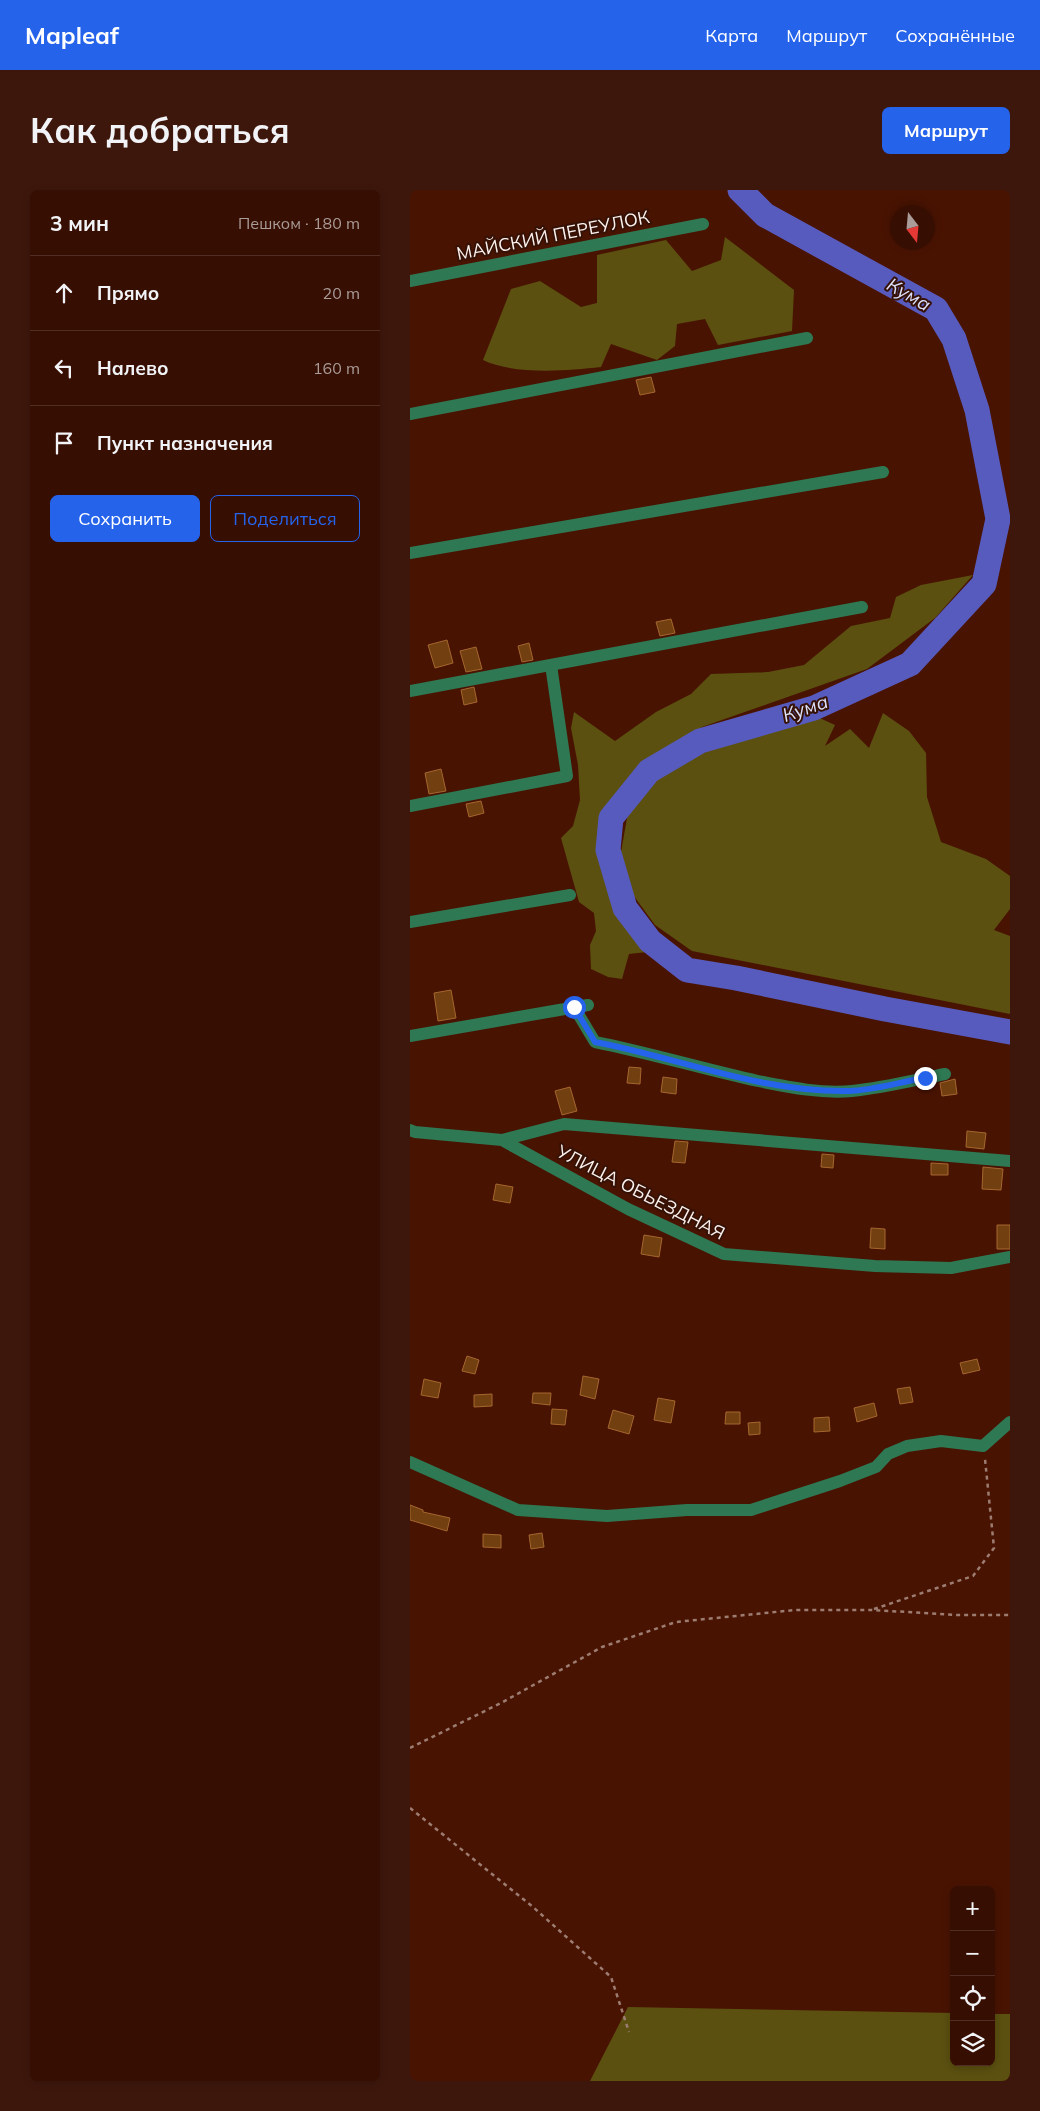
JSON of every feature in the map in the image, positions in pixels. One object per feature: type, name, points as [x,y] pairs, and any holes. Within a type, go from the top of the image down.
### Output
[{"type":"street","name":"МАЙСКИЙ ПЕРЕУЛОК","points":[[410,281],[703,224]]},
{"type":"street","points":[[410,414],[807,338]]},
{"type":"street","points":[[410,553],[884,472]]},
{"type":"street","points":[[410,691],[862,607]]},
{"type":"street","points":[[410,806],[567,776],[551,665]]},
{"type":"street","points":[[410,922],[570,895]]},
{"type":"street","points":[[410,1036],[588,1005]]},
{"type":"street","points":[[574,1007],[595,1042],[706,1070],[773,1084],[814,1090],[852,1091],[945,1074]]},
{"type":"street","points":[[502,1140],[564,1124],[1010,1161]]},
{"type":"street","name":"УЛИЦА ОБЬЕЗДНАЯ","points":[[410,1130],[502,1140],[628,1209],[724,1254],[875,1266],[951,1268],[1010,1257]]},
{"type":"street","points":[[410,1462],[518,1510],[607,1516],[688,1510],[751,1510],[840,1481],[867,1470],[876,1466],[888,1454],[907,1446],[941,1441],[983,1446],[1010,1422]]},
{"type":"path","points":[[873,1610],[973,1576],[994,1548],[983,1446]]},
{"type":"path","points":[[410,1748],[501,1703],[602,1647],[676,1622],[795,1610],[873,1610],[957,1615],[1010,1615]]},
{"type":"path","points":[[410,1808],[533,1907],[611,1977],[629,2032]]},
{"type":"shaded area","points":[[725,237],[794,290],[792,331],[718,345],[705,319],[677,324],[675,346],[657,360],[611,344],[601,367],[540,371],[510,368],[483,360],[511,289],[540,281],[581,307],[597,303],[597,255],[666,240],[692,271],[721,260]]},
{"type":"shaded area","points":[[973,575],[935,618],[867,669],[702,727],[644,766],[605,817],[601,850],[619,915],[634,938],[647,952],[629,954],[622,979],[608,977],[591,969],[590,945],[596,931],[594,913],[579,902],[561,838],[573,826],[580,800],[578,765],[571,728],[574,712],[615,741],[656,712],[691,694],[711,674],[768,672],[804,665],[851,626],[890,618],[896,597],[921,585]]},
{"type":"shaded area","points":[[883,713],[909,731],[926,753],[927,797],[941,842],[986,859],[1010,876],[1010,909],[994,930],[1010,936],[1010,1014],[692,951],[655,925],[628,888],[621,852],[627,818],[652,781],[703,753],[813,715],[835,725],[825,746],[850,729],[869,748]]},
{"type":"shaded area","points":[[628,2007],[950,2013],[950,2066],[995,2066],[995,2014],[1010,2014],[1010,2081],[590,2081]]},
{"type":"building","points":[[651,377],[655,392],[640,395],[636,380]]},
{"type":"building","points":[[671,619],[675,633],[660,636],[656,622]]},
{"type":"building","points":[[447,640],[453,663],[435,668],[428,645]]},
{"type":"building","points":[[529,643],[533,660],[522,662],[518,646]]},
{"type":"building","points":[[476,647],[482,669],[466,672],[460,651]]},
{"type":"building","points":[[474,687],[477,702],[464,705],[461,690]]},
{"type":"building","points":[[441,769],[446,791],[429,794],[425,773]]},
{"type":"building","points":[[481,801],[484,813],[469,817],[466,804]]},
{"type":"building","points":[[451,990],[456,1018],[438,1021],[434,993]]},
{"type":"building","points":[[629,1067],[641,1068],[640,1084],[627,1083]]},
{"type":"building","points":[[663,1077],[677,1079],[676,1094],[661,1092]]},
{"type":"building","points":[[955,1079],[957,1094],[942,1096],[940,1083]]},
{"type":"building","points":[[570,1087],[577,1111],[562,1115],[555,1091]]},
{"type":"building","points":[[967,1131],[986,1133],[984,1149],[966,1147]]},
{"type":"building","points":[[675,1141],[688,1142],[685,1163],[672,1162]]},
{"type":"building","points":[[822,1154],[834,1155],[833,1168],[821,1167]]},
{"type":"building","points":[[931,1163],[948,1164],[948,1175],[931,1175]]},
{"type":"building","points":[[983,1167],[1003,1169],[1001,1190],[982,1189]]},
{"type":"building","points":[[496,1184],[513,1187],[510,1203],[493,1200]]},
{"type":"building","points":[[997,1225],[1010,1225],[1010,1249],[997,1249]]},
{"type":"building","points":[[871,1228],[885,1229],[885,1249],[870,1248]]},
{"type":"building","points":[[644,1235],[662,1238],[659,1257],[641,1254]]},
{"type":"building","points":[[467,1356],[479,1360],[475,1374],[462,1371]]},
{"type":"building","points":[[977,1359],[980,1370],[963,1374],[960,1363]]},
{"type":"building","points":[[583,1376],[599,1379],[595,1399],[580,1395]]},
{"type":"building","points":[[424,1379],[441,1383],[438,1398],[421,1395]]},
{"type":"building","points":[[910,1387],[913,1402],[900,1404],[897,1389]]},
{"type":"building","points":[[533,1393],[551,1393],[550,1405],[532,1403]]},
{"type":"building","points":[[492,1394],[492,1406],[474,1407],[474,1395]]},
{"type":"building","points":[[658,1398],[675,1401],[671,1423],[654,1420]]},
{"type":"building","points":[[874,1403],[877,1416],[857,1422],[854,1408]]},
{"type":"building","points":[[552,1409],[567,1410],[565,1425],[551,1424]]},
{"type":"building","points":[[613,1410],[634,1416],[629,1434],[608,1428]]},
{"type":"building","points":[[726,1412],[740,1412],[740,1424],[725,1424]]},
{"type":"building","points":[[829,1417],[830,1431],[814,1432],[814,1418]]},
{"type":"building","points":[[760,1422],[760,1434],[749,1435],[748,1423]]},
{"type":"building","points":[[410,1505],[423,1510],[423,1512],[450,1518],[447,1531],[410,1520]]},
{"type":"building","points":[[542,1533],[544,1547],[531,1549],[529,1535]]},
{"type":"building","points":[[483,1534],[501,1535],[501,1548],[483,1547]]},
{"type":"waterway","name":"Кума","points":[[740,190],[765,215],[936,309],[954,339],[977,410],[998,519],[984,584],[910,664],[814,708],[700,741],[649,771],[611,818],[608,850],[625,908],[650,941],[687,970],[1010,1032]]},
{"type":"route","points":[[574,1007],[595,1042],[706,1070],[773,1084],[814,1090],[852,1091],[925,1078]]}]
